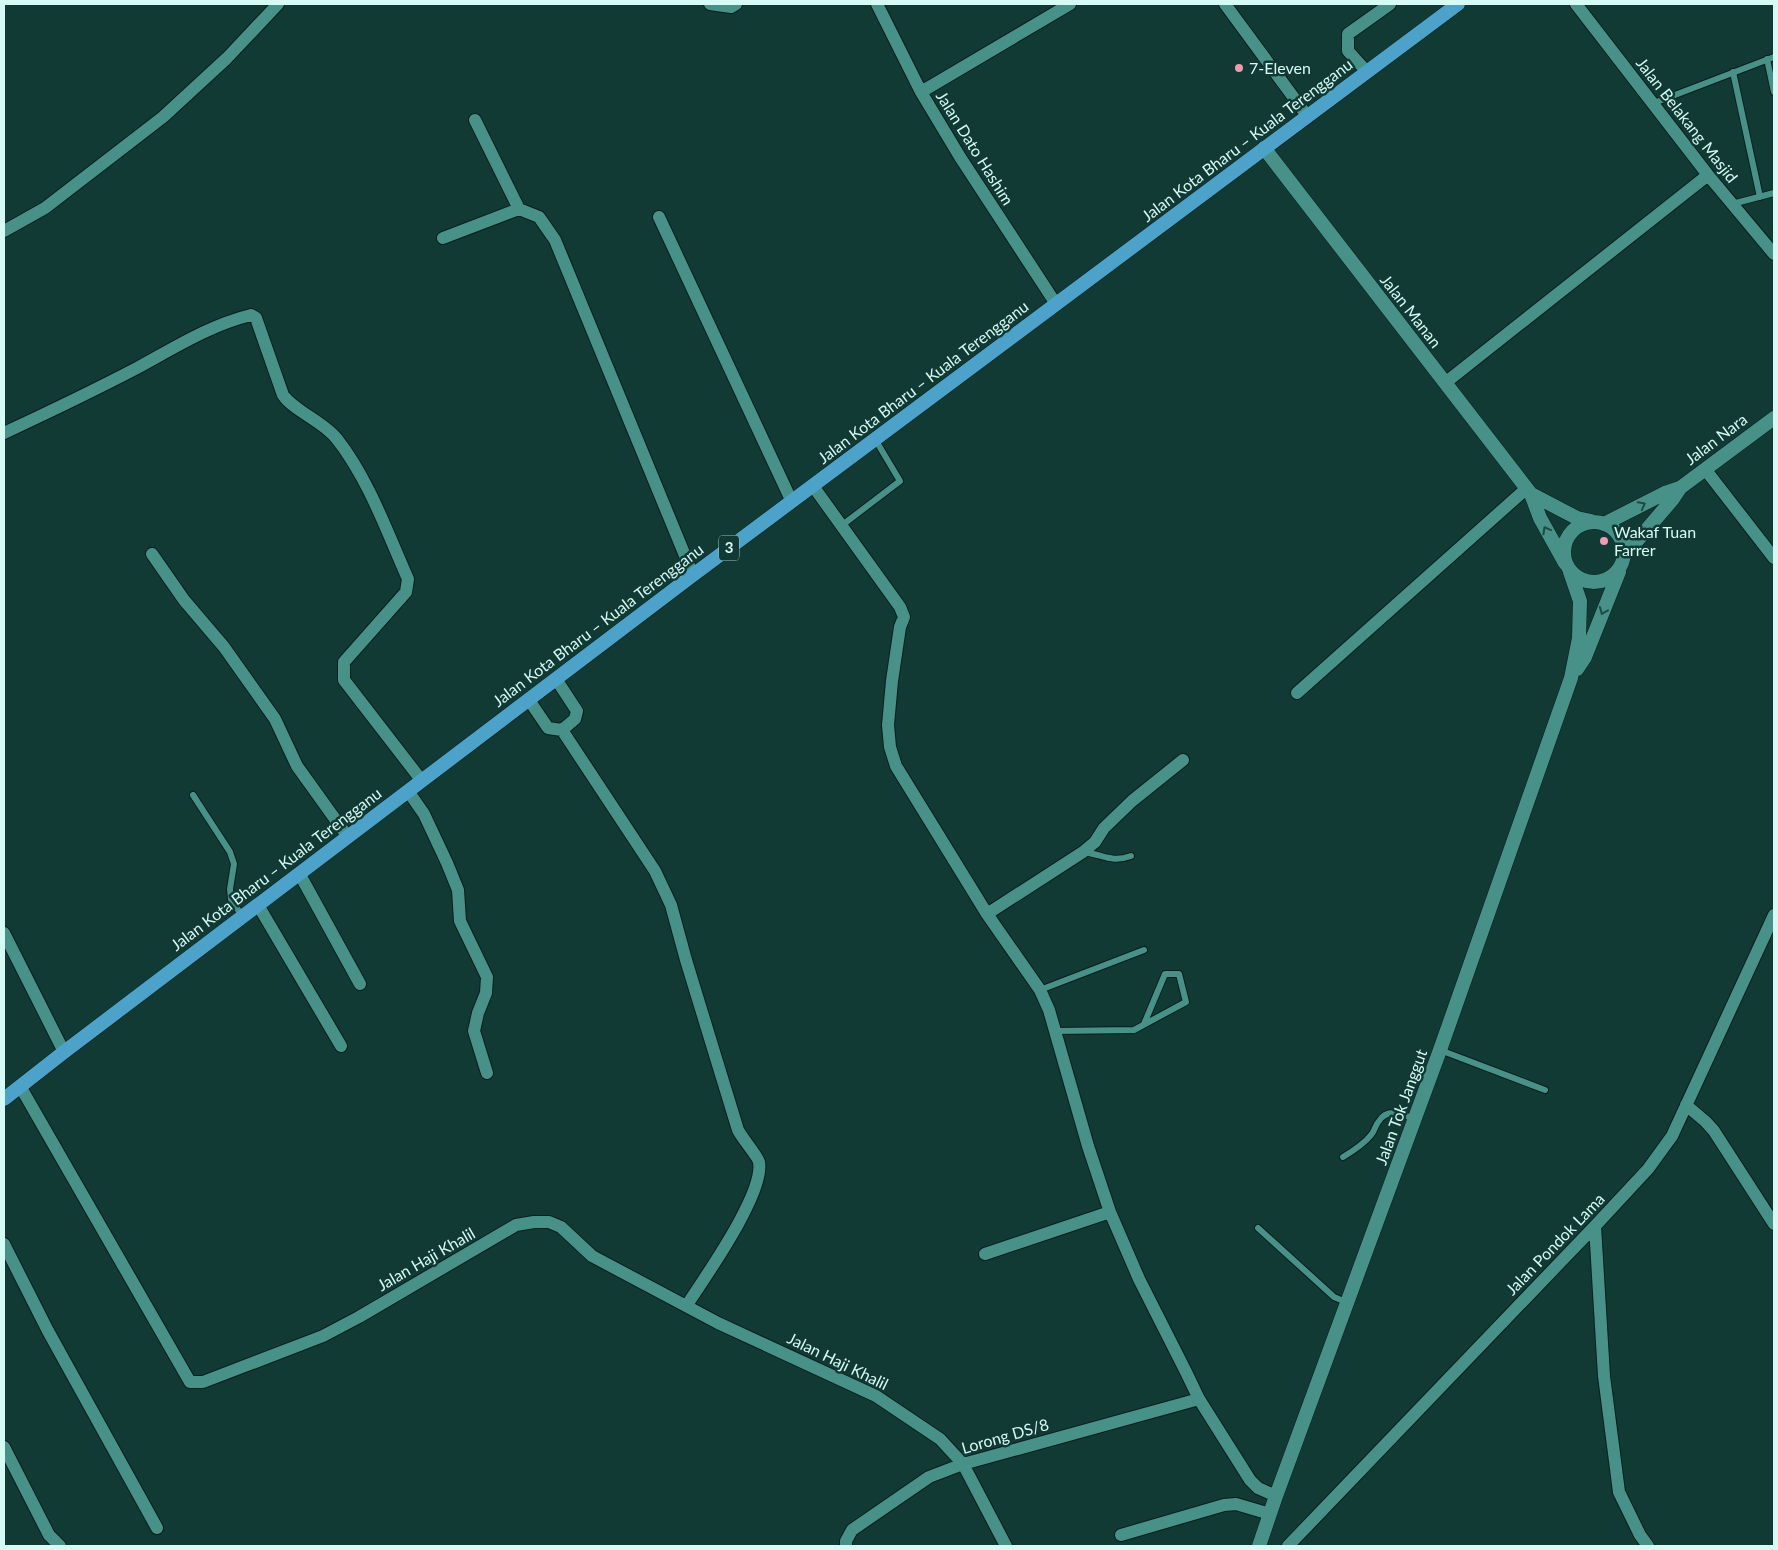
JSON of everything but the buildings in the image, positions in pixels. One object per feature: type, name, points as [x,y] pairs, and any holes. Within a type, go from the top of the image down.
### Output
[{"type":"main road","name":"Jalan Kota Bharu – Kuala Terengganu","points":[[4,1099],[693,575],[1458,4]]},
{"type":"main road","name":"Jalan Manan","points":[[1264,148],[1529,491],[1540,518],[1568,568]]},
{"type":"main road","name":"Jalan Nara","points":[[1599,523],[1680,488],[1774,418]]},
{"type":"main road","name":"Jalan Nara","points":[[1623,561],[1680,488]]},
{"type":"main road","name":"Jalan Manan","points":[[1529,491],[1576,518],[1599,523]]},
{"type":"main road","points":[[1584,523],[1599,523],[1613,528],[1620,536],[1624,545],[1623,561],[1615,574],[1606,580],[1597,583],[1587,582],[1578,578],[1568,568],[1563,554],[1564,544],[1569,535],[1584,523]]},
{"type":"main road","name":"Jalan Tok Janggut","points":[[1571,678],[1585,657],[1623,561]]},
{"type":"main road","name":"Jalan Tok Janggut","points":[[1259,1546],[1440,1050],[1571,678],[1579,638],[1580,601],[1568,568]]},
{"type":"street","points":[[4,231],[45,208],[163,117],[227,58],[266,9],[278,4]]},
{"type":"street","points":[[710,4],[731,7],[736,4]]},
{"type":"street","name":"Jalan Dato Hashim","points":[[877,4],[921,92],[960,157],[1056,304]]},
{"type":"street","points":[[921,92],[1053,8],[1070,4]]},
{"type":"street","points":[[1225,4],[1308,117]]},
{"type":"street","points":[[1367,72],[1348,51],[1348,34],[1390,4]]},
{"type":"street","name":"Jalan Belakang Masjid","points":[[1576,4],[1708,175],[1774,254]]},
{"type":"street","points":[[475,120],[519,209],[538,217],[555,240],[693,575]]},
{"type":"street","points":[[1445,383],[1708,175]]},
{"type":"street","points":[[443,238],[519,209]]},
{"type":"street","points":[[659,217],[792,502]]},
{"type":"street","points":[[4,433],[87,394],[209,330],[235,319],[251,315],[256,318],[283,395],[287,401],[312,417],[336,437],[352,460],[362,476],[408,580],[406,592],[344,662],[344,680],[422,781]]},
{"type":"street","points":[[1705,470],[1774,558]]},
{"type":"street","points":[[813,486],[900,607],[904,617],[900,627],[888,725],[890,747],[896,766],[987,914],[1040,990],[1049,1010],[1088,1146],[1110,1212],[1138,1279],[1199,1400],[1250,1480],[1258,1488],[1276,1496]]},
{"type":"street","points":[[1297,693],[1529,491]]},
{"type":"street","points":[[152,554],[184,600],[224,647],[275,719],[297,766],[348,837]]},
{"type":"street","points":[[528,700],[548,728],[562,730],[575,719],[577,711],[556,679]]},
{"type":"street","points":[[562,730],[665,889],[738,1130],[759,1160],[760,1167],[756,1187],[747,1210],[687,1305]]},
{"type":"street","points":[[987,914],[1083,852],[1095,842],[1104,828],[1132,801],[1183,760]]},
{"type":"street","points":[[408,791],[424,814],[447,863],[458,890],[460,920],[487,977],[486,993],[478,1012],[474,1031],[487,1072]]},
{"type":"street","points":[[300,873],[360,984]]},
{"type":"street","points":[[258,905],[341,1046]]},
{"type":"street","name":"Jalan Pondok Lama","points":[[1288,1546],[1648,1169],[1672,1136],[1774,915]]},
{"type":"street","points":[[4,933],[64,1052]]},
{"type":"street","name":"Jalan Haji Khalil","points":[[20,1086],[190,1382],[203,1382],[323,1336],[516,1226],[534,1222],[549,1222],[561,1227],[592,1256],[718,1323],[876,1396],[940,1439],[963,1464],[1006,1546]]},
{"type":"street","points":[[1686,1105],[1714,1131],[1774,1224]]},
{"type":"street","points":[[986,1254],[1110,1212]]},
{"type":"street","points":[[1595,1226],[1604,1376],[1619,1492],[1640,1536],[1648,1546]]},
{"type":"street","points":[[4,1244],[48,1331],[157,1528]]},
{"type":"street","name":"Lorong DS/8","points":[[846,1546],[846,1541],[852,1530],[929,1477],[963,1464],[1199,1400]]},
{"type":"street","points":[[4,1447],[48,1535],[60,1546]]},
{"type":"street","points":[[1121,1535],[1224,1505],[1236,1504],[1270,1514]]},
{"type":"lane","points":[[1654,103],[1771,58],[1774,92]]},
{"type":"lane","points":[[1733,72],[1760,196]]},
{"type":"lane","points":[[1732,204],[1774,193]]},
{"type":"lane","points":[[841,526],[900,481],[875,440]]},
{"type":"lane","points":[[193,795],[230,852],[234,864],[230,889],[231,899],[242,917]]},
{"type":"lane","points":[[1083,852],[1100,854],[1110,859],[1121,860],[1131,856]]},
{"type":"lane","points":[[1040,990],[1144,950]]},
{"type":"lane","points":[[1055,1031],[1134,1030],[1186,1002],[1179,974],[1165,974],[1144,1024]]},
{"type":"lane","points":[[1440,1050],[1545,1090]]},
{"type":"lane","points":[[1343,1158],[1365,1142],[1373,1133],[1378,1121],[1385,1114],[1395,1112],[1415,1119]]},
{"type":"lane","points":[[1258,1228],[1334,1298],[1348,1303]]},
{"type":"place","name":"7-Eleven","points":[[1239,68]]},
{"type":"place","name":"Wakaf Tuan Farrer","points":[[1604,541]]}]
